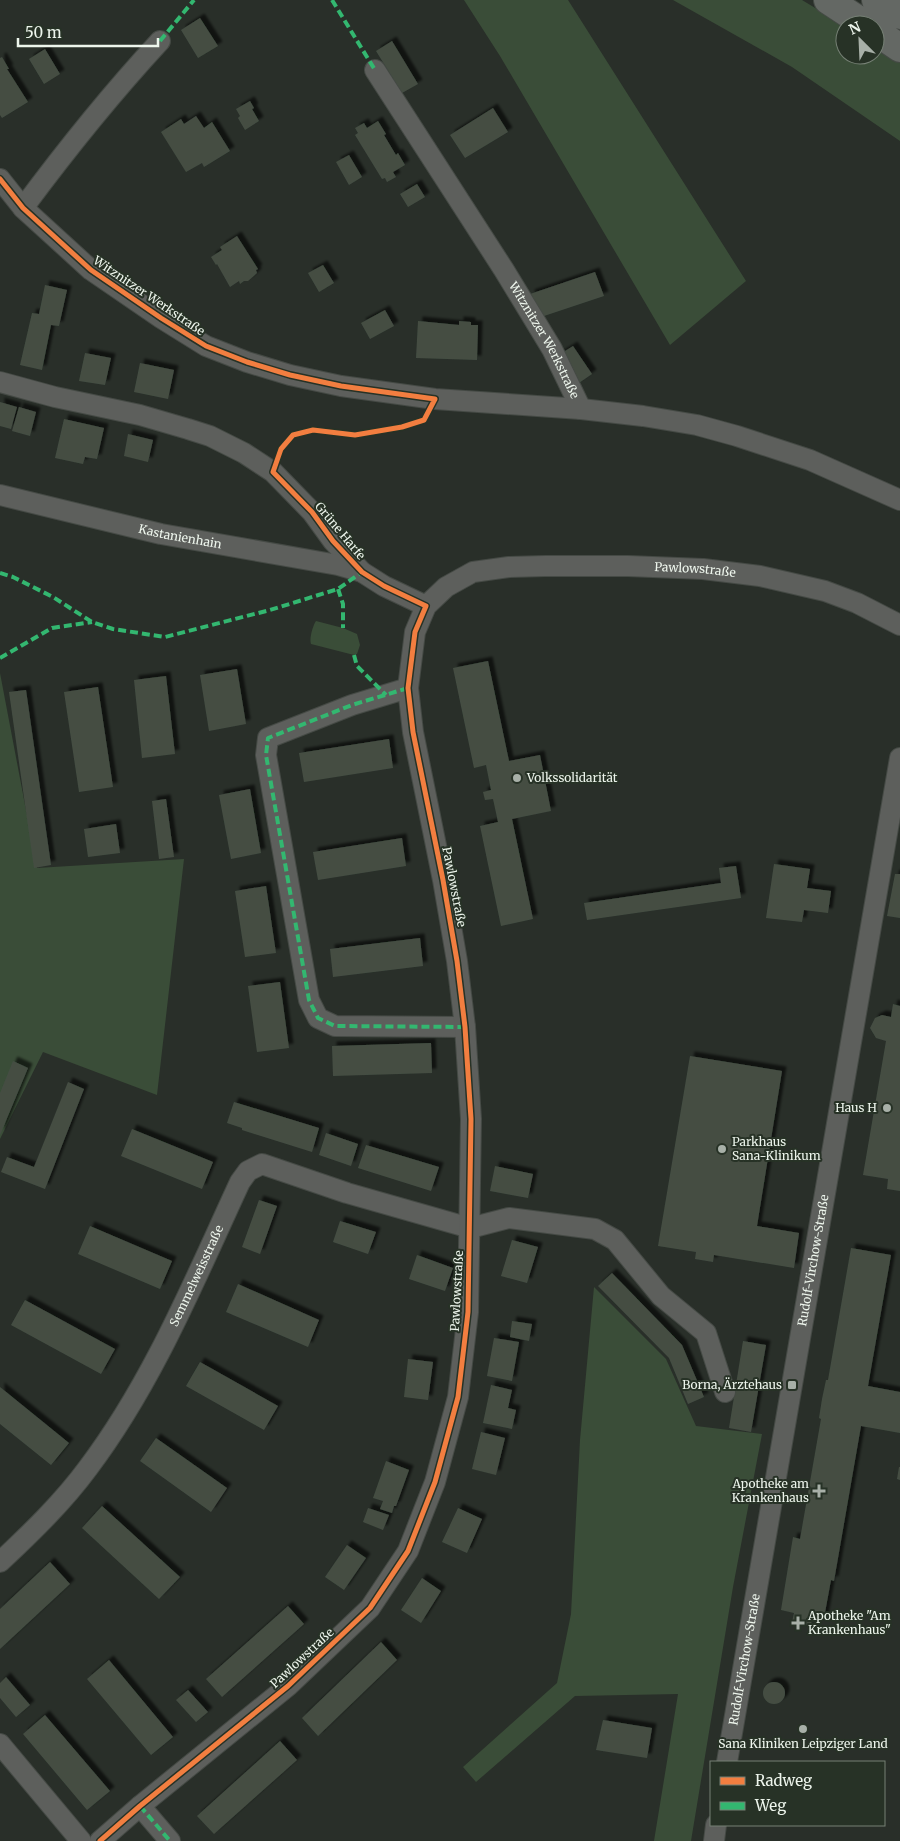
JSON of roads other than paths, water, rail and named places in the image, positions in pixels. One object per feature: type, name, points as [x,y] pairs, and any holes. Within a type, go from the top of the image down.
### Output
[{"type":"main road","points":[[828,0],[851,15]]},
{"type":"main road","points":[[876,0],[900,16]]},
{"type":"main road","points":[[885,38],[900,48]]},
{"type":"street","points":[[23,208],[69,146],[160,41]]},
{"type":"street","name":"Witznitzer Werkstraße","points":[[375,70],[504,270],[552,349],[581,409]]},
{"type":"street","name":"Witznitzer Werkstraße","points":[[0,179],[23,208],[91,270],[160,318],[206,346],[247,362],[290,376],[435,399],[581,409],[643,416],[697,426],[736,436],[810,460],[900,500]]},
{"type":"street","name":"Grüne Harfe","points":[[0,382],[54,397],[140,415],[210,436],[244,453],[273,472],[312,512],[333,541],[362,572],[384,586],[426,606]]},
{"type":"street","name":"Kastanienhain","points":[[0,495],[161,534],[338,565],[362,572]]},
{"type":"street","name":"Pawlowstraße","points":[[100,1841],[140,1806],[288,1686],[370,1608],[408,1551],[435,1482],[458,1397],[468,1312],[471,1119],[465,1027],[457,961],[443,880],[413,732],[408,688],[415,632],[426,606],[446,587],[473,572],[509,567],[628,566],[703,569],[760,576],[824,591],[857,603],[900,625]]},
{"type":"street","points":[[408,688],[352,705],[268,738],[266,755],[309,1000],[318,1018],[335,1026],[465,1027]]},
{"type":"street","name":"Rudolf-Virchow-Straße","points":[[727,1761],[900,758]]},
{"type":"street","name":"Semmelweisstraße","points":[[0,1562],[51,1510],[88,1468],[123,1416],[177,1317],[240,1182],[248,1171],[262,1164],[346,1192],[470,1228]]},
{"type":"street","points":[[470,1228],[509,1218],[595,1229],[616,1240],[661,1296],[706,1333],[725,1392]]},
{"type":"street","points":[[0,1744],[81,1841]]},
{"type":"street","points":[[140,1806],[170,1841]]},
{"type":"street","points":[[714,1841],[716,1826]]},
{"type":"place","name":"Volkssolidarität","points":[[517,778]]},
{"type":"place","name":"Haus H","points":[[887,1108]]},
{"type":"place","name":"Parkhaus Sana-Klinikum","points":[[722,1149]]},
{"type":"place","name":"Borna, Ärztehaus","points":[[792,1385]]},
{"type":"place","name":"Apotheke am Krankenhaus","points":[[819,1491]]},
{"type":"place","name":"Apotheke \"Am Krankenhaus\"","points":[[798,1623]]},
{"type":"place","name":"Sana Kliniken Leipziger Land","points":[[803,1729]]}]
